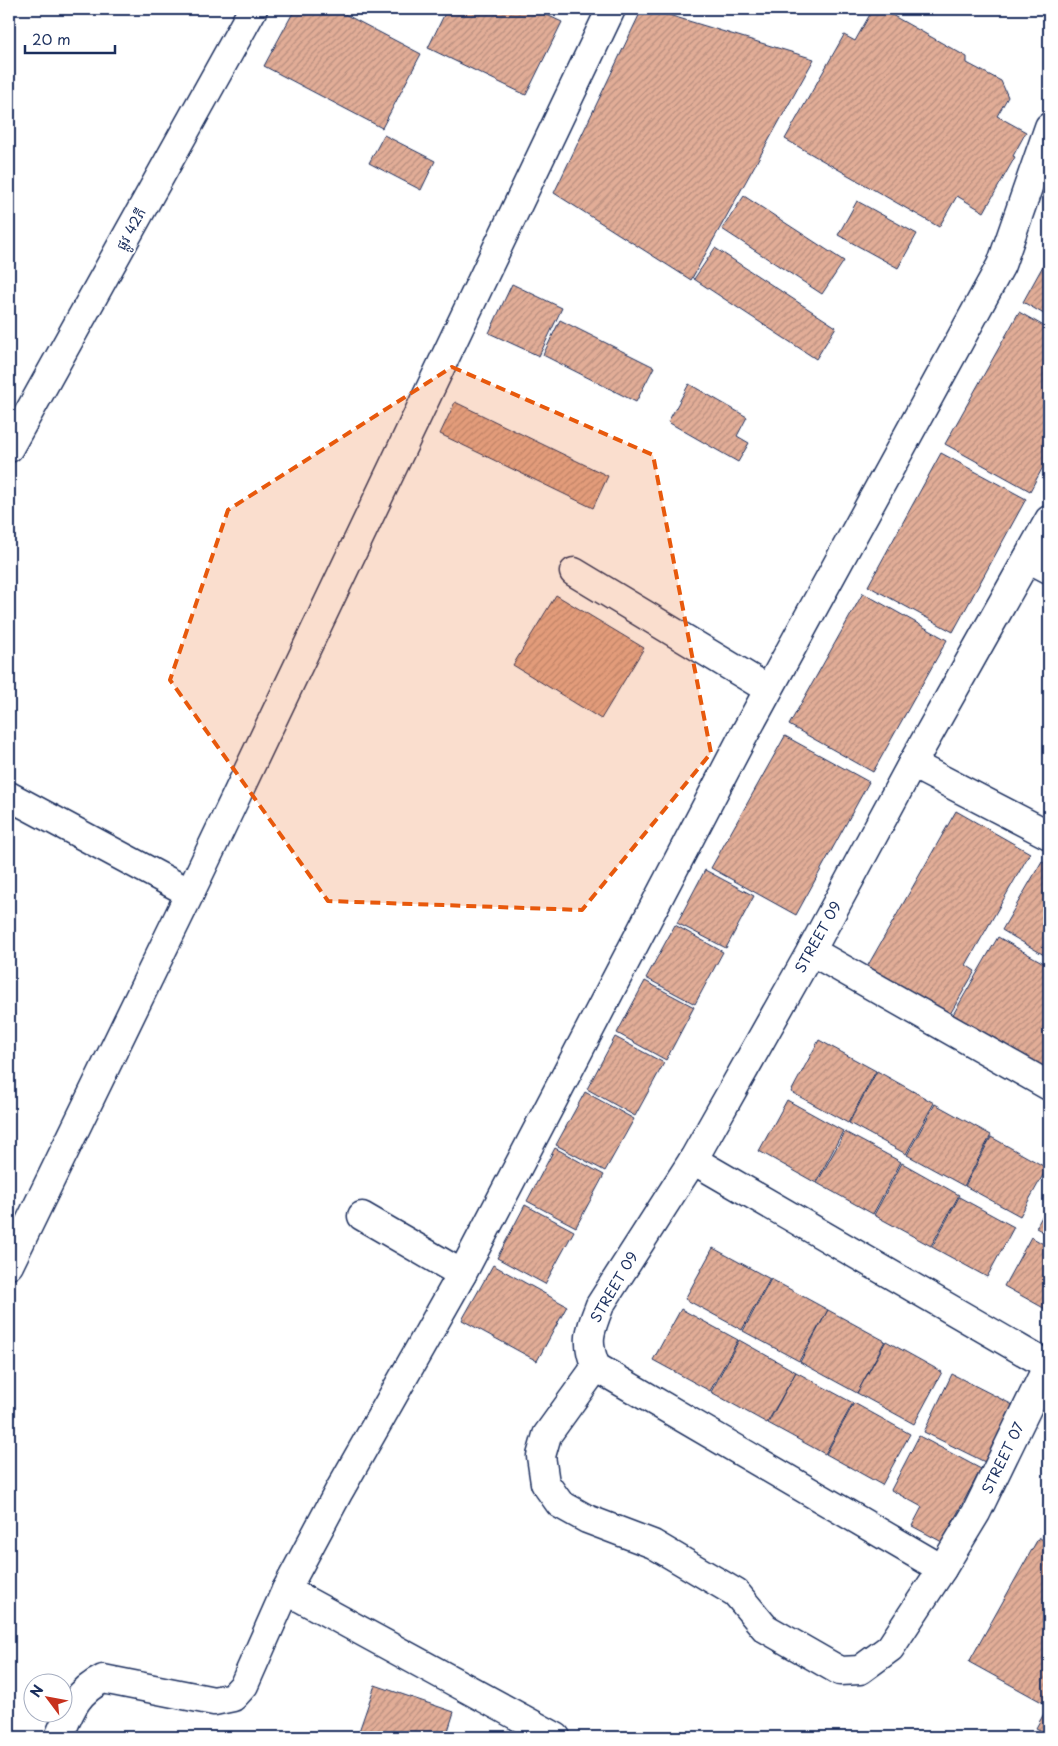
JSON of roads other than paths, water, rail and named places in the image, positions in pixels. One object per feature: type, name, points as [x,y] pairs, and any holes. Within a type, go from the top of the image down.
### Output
[{"type":"street","name":"ផ្លូវ 42ភី","points":[[9,448],[252,9]]},
{"type":"street","points":[[9,1265],[19,1221],[190,893],[611,9]]},
{"type":"street","points":[[59,1737],[74,1704],[91,1685],[103,1679],[214,1701],[234,1697],[244,1685],[286,1590],[339,1491],[462,1274],[768,689],[1001,265],[1049,128]]},
{"type":"street","name":"STREET 09","points":[[593,1360],[590,1330],[600,1305],[693,1160],[811,951],[912,764],[1038,563],[1049,520]]},
{"type":"street","points":[[574,572],[768,689]]},
{"type":"street","points":[[912,764],[1049,835]]},
{"type":"street","points":[[9,796],[190,893]]},
{"type":"street","points":[[811,951],[1049,1086]]},
{"type":"street","points":[[693,1160],[1049,1365]]},
{"type":"street","points":[[362,1216],[462,1274]]},
{"type":"street","points":[[593,1360],[947,1560]]},
{"type":"street","name":"STREET 07","points":[[593,1360],[548,1435],[541,1456],[545,1483],[560,1504],[588,1520],[653,1544],[736,1593],[765,1628],[840,1670],[860,1670],[890,1648],[976,1514],[1049,1365]]},
{"type":"street","points":[[286,1590],[556,1737]]}]
